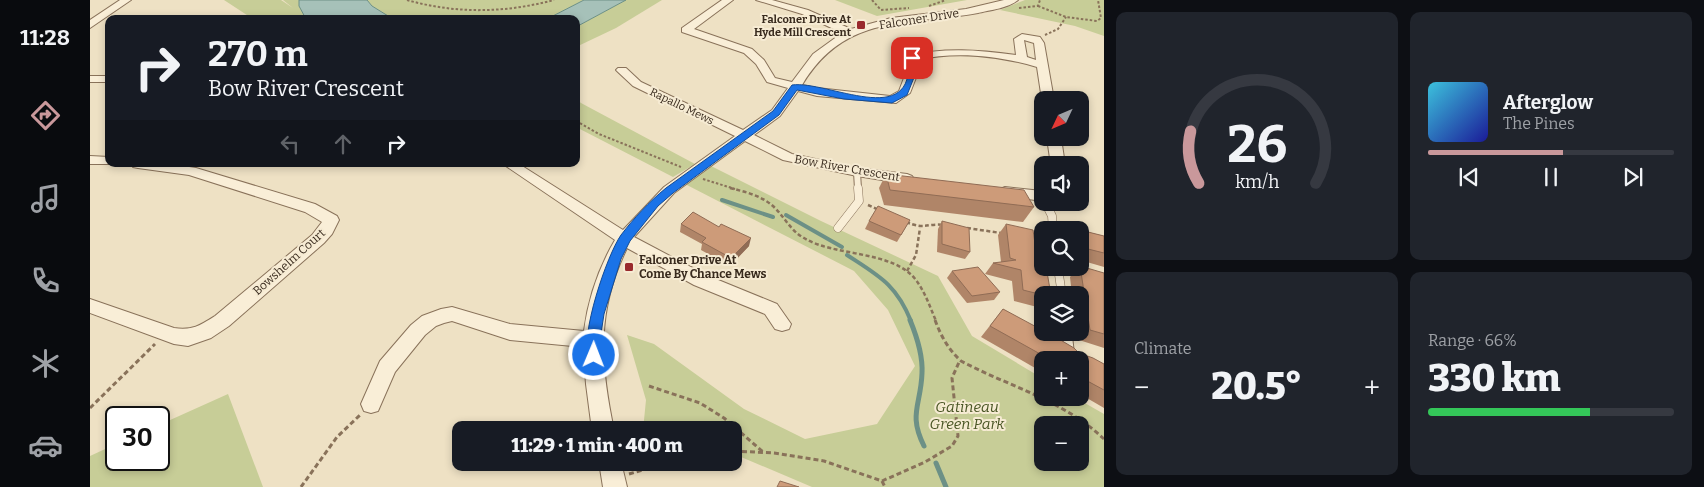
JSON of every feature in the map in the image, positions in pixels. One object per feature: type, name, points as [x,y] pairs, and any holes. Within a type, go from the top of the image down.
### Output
[{"type":"street","points":[[93,23],[126,0]]},
{"type":"street","points":[[728,0],[686,30],[748,51],[760,62],[771,80],[795,87],[844,96],[892,100],[904,93],[913,70],[912,58],[922,55],[998,56],[1022,59],[1042,65]]},
{"type":"street","points":[[760,0],[805,12],[851,33]]},
{"type":"street","name":"Falconer Drive","points":[[602,421],[593,340],[604,287],[625,239],[654,204],[776,113],[818,54],[835,41],[851,33],[884,24],[983,8],[1013,0]]},
{"type":"street","points":[[1022,59],[1019,39],[1028,37],[1036,39],[1041,52],[1046,91]]},
{"type":"street","name":"Rapallo Mews","points":[[622,70],[637,84],[746,136]]},
{"type":"street","points":[[90,79],[105,79]]},
{"type":"street","name":"Bow River Crescent","points":[[746,136],[788,157],[857,172],[918,180]]},
{"type":"street","points":[[90,160],[105,161]]},
{"type":"street","name":"Bowshelm Court","points":[[90,306],[165,333],[188,338],[204,333],[222,321],[318,238],[326,230],[331,220],[310,208],[191,171],[161,167]]},
{"type":"street","points":[[515,167],[625,239],[700,280],[771,309],[782,324]]},
{"type":"street","points":[[990,190],[1034,197]]},
{"type":"street","points":[[371,404],[387,367],[418,330],[429,321],[441,316],[452,314],[510,332],[593,340]]},
{"type":"lane","points":[[838,228],[859,201],[857,172]]},
{"type":"path","points":[[407,0],[438,8],[487,10],[522,7],[554,0]]},
{"type":"path","points":[[872,0],[881,10],[916,8]]},
{"type":"path","points":[[925,7],[946,0]]},
{"type":"path","points":[[1038,6],[1066,17],[1097,21],[1101,18],[1098,0]]},
{"type":"path","points":[[1036,39],[1058,29],[1066,17]]},
{"type":"path","points":[[580,123],[599,134],[676,164],[712,183],[748,192],[765,200],[805,239],[862,257],[885,262],[907,271],[922,292],[948,346],[960,360],[1059,405],[1084,420],[1104,439]]},
{"type":"path","points":[[859,201],[885,213]]},
{"type":"path","points":[[903,220],[920,228],[935,224],[952,225]]},
{"type":"path","points":[[960,227],[1009,235]]},
{"type":"path","points":[[907,271],[916,255],[920,228]]},
{"type":"path","points":[[1026,240],[1034,242]]},
{"type":"path","points":[[90,408],[165,333]]},
{"type":"path","points":[[742,452],[824,461],[882,481],[925,462],[952,446],[958,436],[952,378],[960,360]]},
{"type":"path","points":[[649,386],[700,403],[724,418],[764,453]]},
{"type":"path","points":[[301,487],[337,437],[371,404]]},
{"type":"path","points":[[613,476],[636,471]]},
{"type":"path","points":[[882,481],[885,487]]},
{"type":"green space","points":[[224,0],[281,0],[293,8],[283,0],[299,0],[299,6],[304,15],[247,15]]},
{"type":"green space","points":[[367,0],[584,0],[555,15],[387,15],[372,6]]},
{"type":"green space","points":[[626,0],[662,0],[616,28],[580,45],[580,25]]},
{"type":"green space","points":[[835,0],[967,0],[877,16]]},
{"type":"green space","points":[[1025,0],[1104,0],[1104,36],[1075,26],[1000,10]]},
{"type":"green space","points":[[580,102],[695,164],[673,177],[580,129]]},
{"type":"green space","name":"Gatineau Green Park","points":[[709,165],[821,221],[938,276],[972,336],[1034,373],[1034,406],[1089,405],[1104,414],[1104,487],[812,487],[742,457],[742,421],[644,421],[646,400],[627,335],[654,344],[744,409],[805,439],[877,424],[915,366],[888,310],[854,271],[685,184]]},
{"type":"green space","points":[[228,394],[263,487],[90,487],[90,456],[105,449],[105,471],[170,471],[170,420]]},
{"type":"water","points":[[299,0],[367,0],[372,6],[387,15],[304,15],[299,6]]},
{"type":"water","points":[[584,0],[626,0],[580,25],[580,15],[555,15]]},
{"type":"building","points":[[886,174],[1024,190],[1034,207],[890,190]]},
{"type":"building","points":[[878,206],[910,220],[901,235],[869,221]]},
{"type":"building","points":[[693,212],[719,227],[721,224],[751,238],[731,258],[702,242],[706,238],[681,224]]},
{"type":"building","points":[[942,221],[969,228],[970,252],[942,244]]},
{"type":"building","points":[[1006,224],[1033,230],[1034,276],[1048,276],[1049,286],[1034,286],[1034,293],[1023,290],[1021,270],[993,263],[1016,260],[1010,258]]},
{"type":"building","points":[[1089,232],[1104,236],[1104,253],[1089,249]]},
{"type":"building","points":[[978,267],[1000,292],[972,296],[952,271]]},
{"type":"building","points":[[1089,269],[1104,273],[1104,334],[1090,330],[1089,286],[1083,286],[1082,276],[1089,276]]},
{"type":"building","points":[[1003,309],[1034,326],[1034,341],[1062,341],[1077,351],[1035,351],[990,326]]},
{"type":"building","points":[[1089,357],[1104,364],[1104,390],[1089,382]]},
{"type":"building","points":[[780,481],[799,487],[777,487]]},
{"type":"waterway","points":[[722,200],[773,217]]},
{"type":"waterway","points":[[786,215],[842,247]]},
{"type":"waterway","points":[[847,255],[877,275],[893,289],[911,321]]},
{"type":"waterway","points":[[910,320],[922,360],[921,384],[916,417],[919,435],[924,446]]},
{"type":"waterway","points":[[936,463],[946,487]]},
{"type":"place","name":"Falconer Drive At Hyde Mill Crescent","points":[[861,25]]},
{"type":"place","name":"Falconer Drive At Come By Chance Mews","points":[[629,267]]},
{"type":"route","points":[[594,355],[593,340],[597,314],[604,287],[615,259],[625,239],[654,204],[669,190],[766,122],[784,104],[795,87],[844,96],[892,100],[904,93],[913,70],[912,58]]}]
